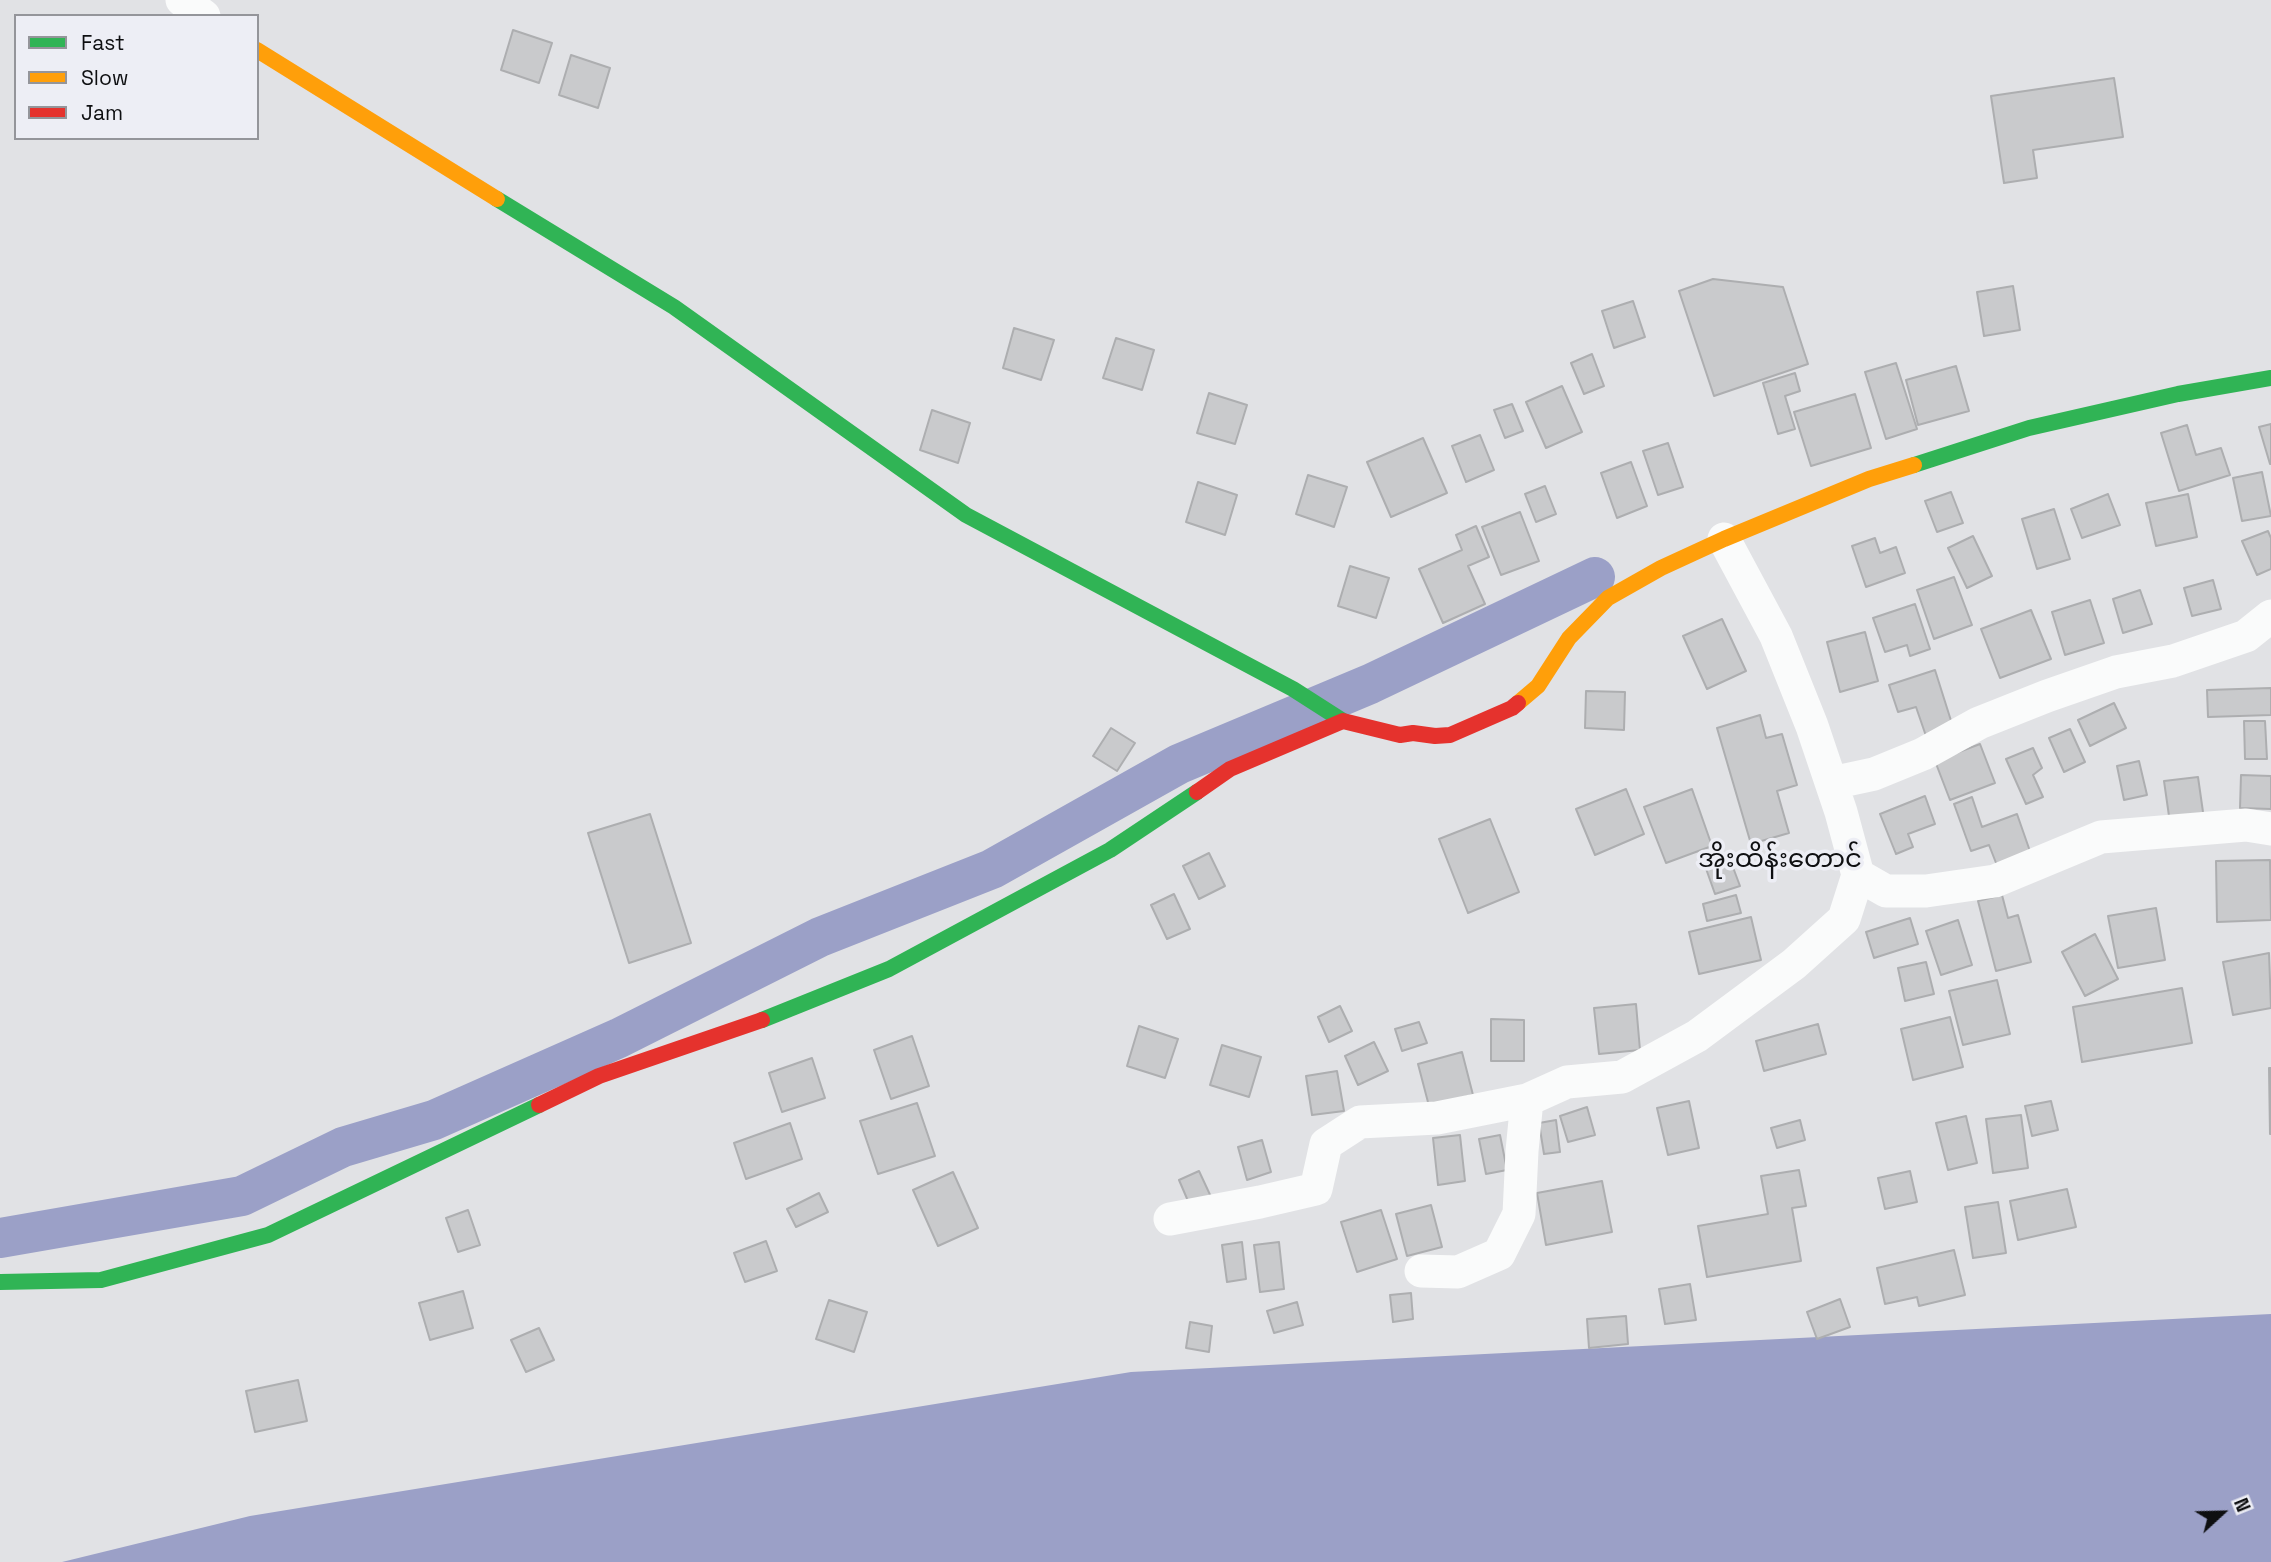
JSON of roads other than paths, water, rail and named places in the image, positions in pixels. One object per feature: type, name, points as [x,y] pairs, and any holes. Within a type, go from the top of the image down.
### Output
[{"type":"street","points":[[182,0],[201,14]]},
{"type":"street","points":[[259,51],[674,307],[966,516],[1293,689],[1343,721],[1400,735],[1450,735],[1512,708],[1538,686],[1569,638],[1608,598],[1661,568],[1724,539],[1869,479],[2029,428],[2178,394],[2271,377]]},
{"type":"street","points":[[1170,1219],[1316,1189],[1326,1144],[1360,1122],[1437,1118],[1527,1100],[1567,1082],[1622,1077],[1697,1036],[1794,964],[1844,919],[1858,875],[1832,783],[1776,636],[1724,539]]},
{"type":"street","points":[[1832,783],[1874,774],[1923,754],[1979,723],[2047,696],[2116,672],[2173,661],[2246,636],[2271,616]]},
{"type":"street","points":[[0,1282],[101,1280],[268,1235],[599,1076],[788,1011],[888,970],[1110,850],[1230,769],[1343,721]]},
{"type":"street","points":[[1858,875],[1886,891],[1926,891],[1995,881],[2101,837],[2246,825],[2271,829]]},
{"type":"street","points":[[1421,1271],[1458,1272],[1499,1254],[1519,1214],[1527,1100]]},
{"type":"water","points":[[2271,1314],[2271,1562],[62,1562],[250,1516],[1131,1372]]},
{"type":"waterway","points":[[0,1238],[242,1196],[343,1147],[434,1120],[619,1038],[820,937],[992,869],[1179,764],[1370,684],[1595,577]]},
{"type":"district","name":"အိုးထိန်းတောင်","points":[[1780,860]]}]
